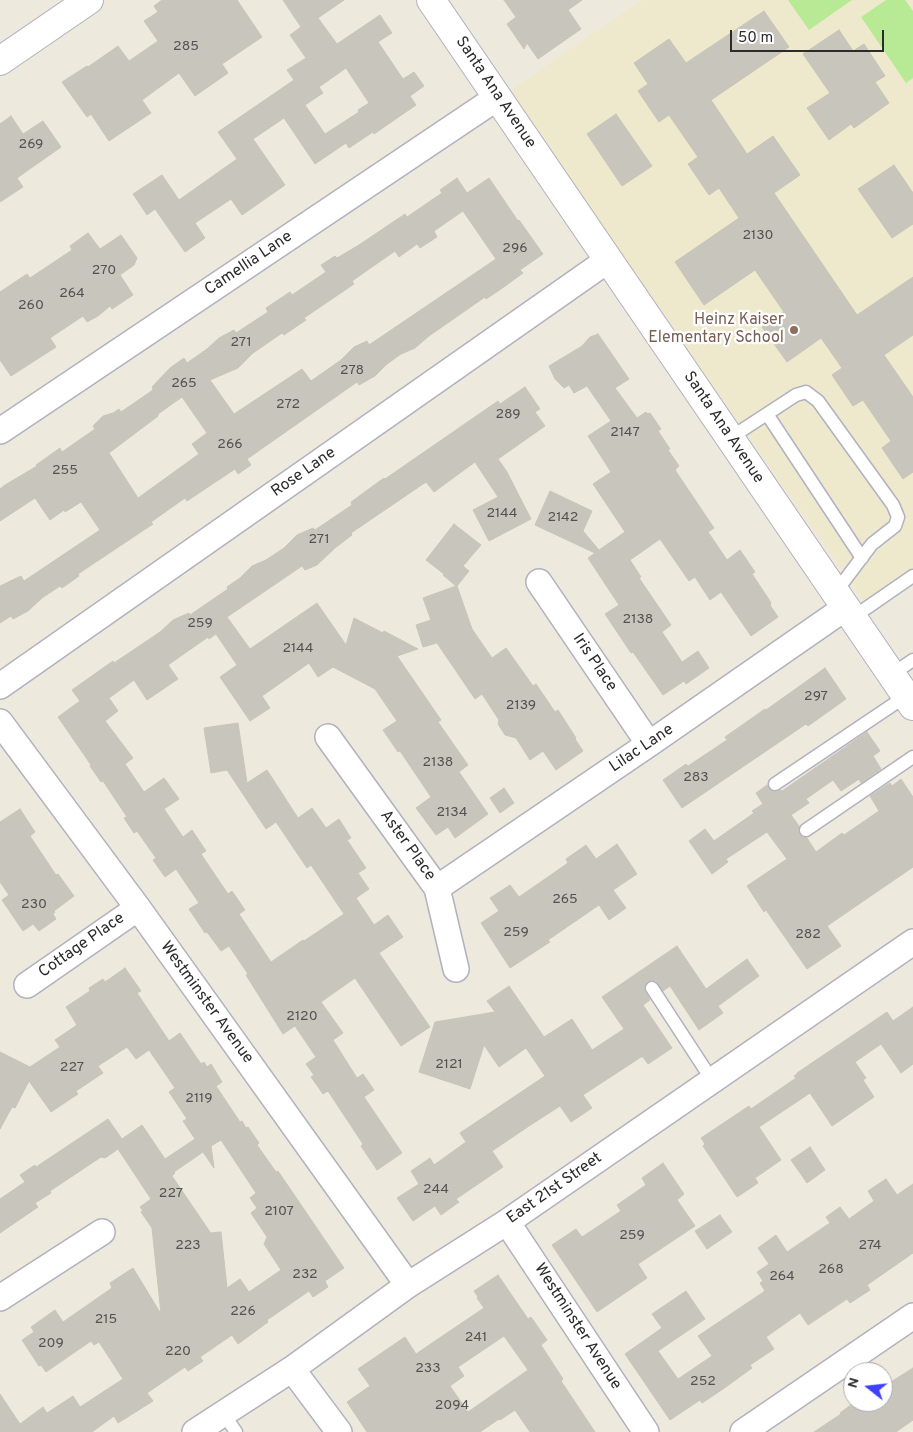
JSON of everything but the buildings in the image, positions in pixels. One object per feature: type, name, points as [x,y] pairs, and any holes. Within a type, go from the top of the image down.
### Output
[{"type":"street","points":[[0,61],[89,0]]},
{"type":"street","name":"Santa Ana Avenue","points":[[431,0],[844,606],[906,684]]},
{"type":"street","name":"Camellia Lane","points":[[0,431],[498,97]]},
{"type":"street","name":"Rose Lane","points":[[0,686],[608,260]]},
{"type":"street","name":"Iris Place","points":[[539,582],[649,744]]},
{"type":"street","name":"Lilac Lane","points":[[437,888],[649,744],[844,606]]},
{"type":"street","name":"Westminster Avenue","points":[[0,722],[138,908],[408,1285]]},
{"type":"street","name":"Aster Place","points":[[328,737],[437,888],[456,969]]},
{"type":"street","name":"Cottage Place","points":[[27,985],[138,908]]},
{"type":"street","name":"East 21st Street","points":[[195,1432],[230,1423],[292,1369],[408,1285],[507,1222],[913,942]]},
{"type":"street","name":"Westminster Avenue","points":[[507,1222],[646,1432]]},
{"type":"street","points":[[0,1298],[102,1232]]},
{"type":"street","points":[[743,1432],[913,1316]]},
{"type":"street","points":[[292,1369],[339,1432]]},
{"type":"lane","points":[[730,438],[796,395],[806,392],[818,401],[893,505],[898,517],[895,526],[872,544],[862,558],[844,606]]},
{"type":"lane","points":[[767,414],[862,558]]},
{"type":"lane","points":[[844,606],[913,576]]},
{"type":"lane","points":[[776,784],[906,684]]},
{"type":"lane","points":[[806,830],[913,757]]},
{"type":"lane","points":[[652,988],[712,1080]]},
{"type":"shaded area","name":"Heinz Kaiser Elementary School","points":[[642,0],[913,0],[913,568],[865,603],[508,92]]},
{"type":"green space","points":[[788,0],[852,0],[809,30]]},
{"type":"green space","points":[[886,0],[905,0],[913,11],[913,78],[906,83],[861,17]]},
{"type":"place","name":"Heinz Kaiser Elementary School","points":[[794,330]]}]
